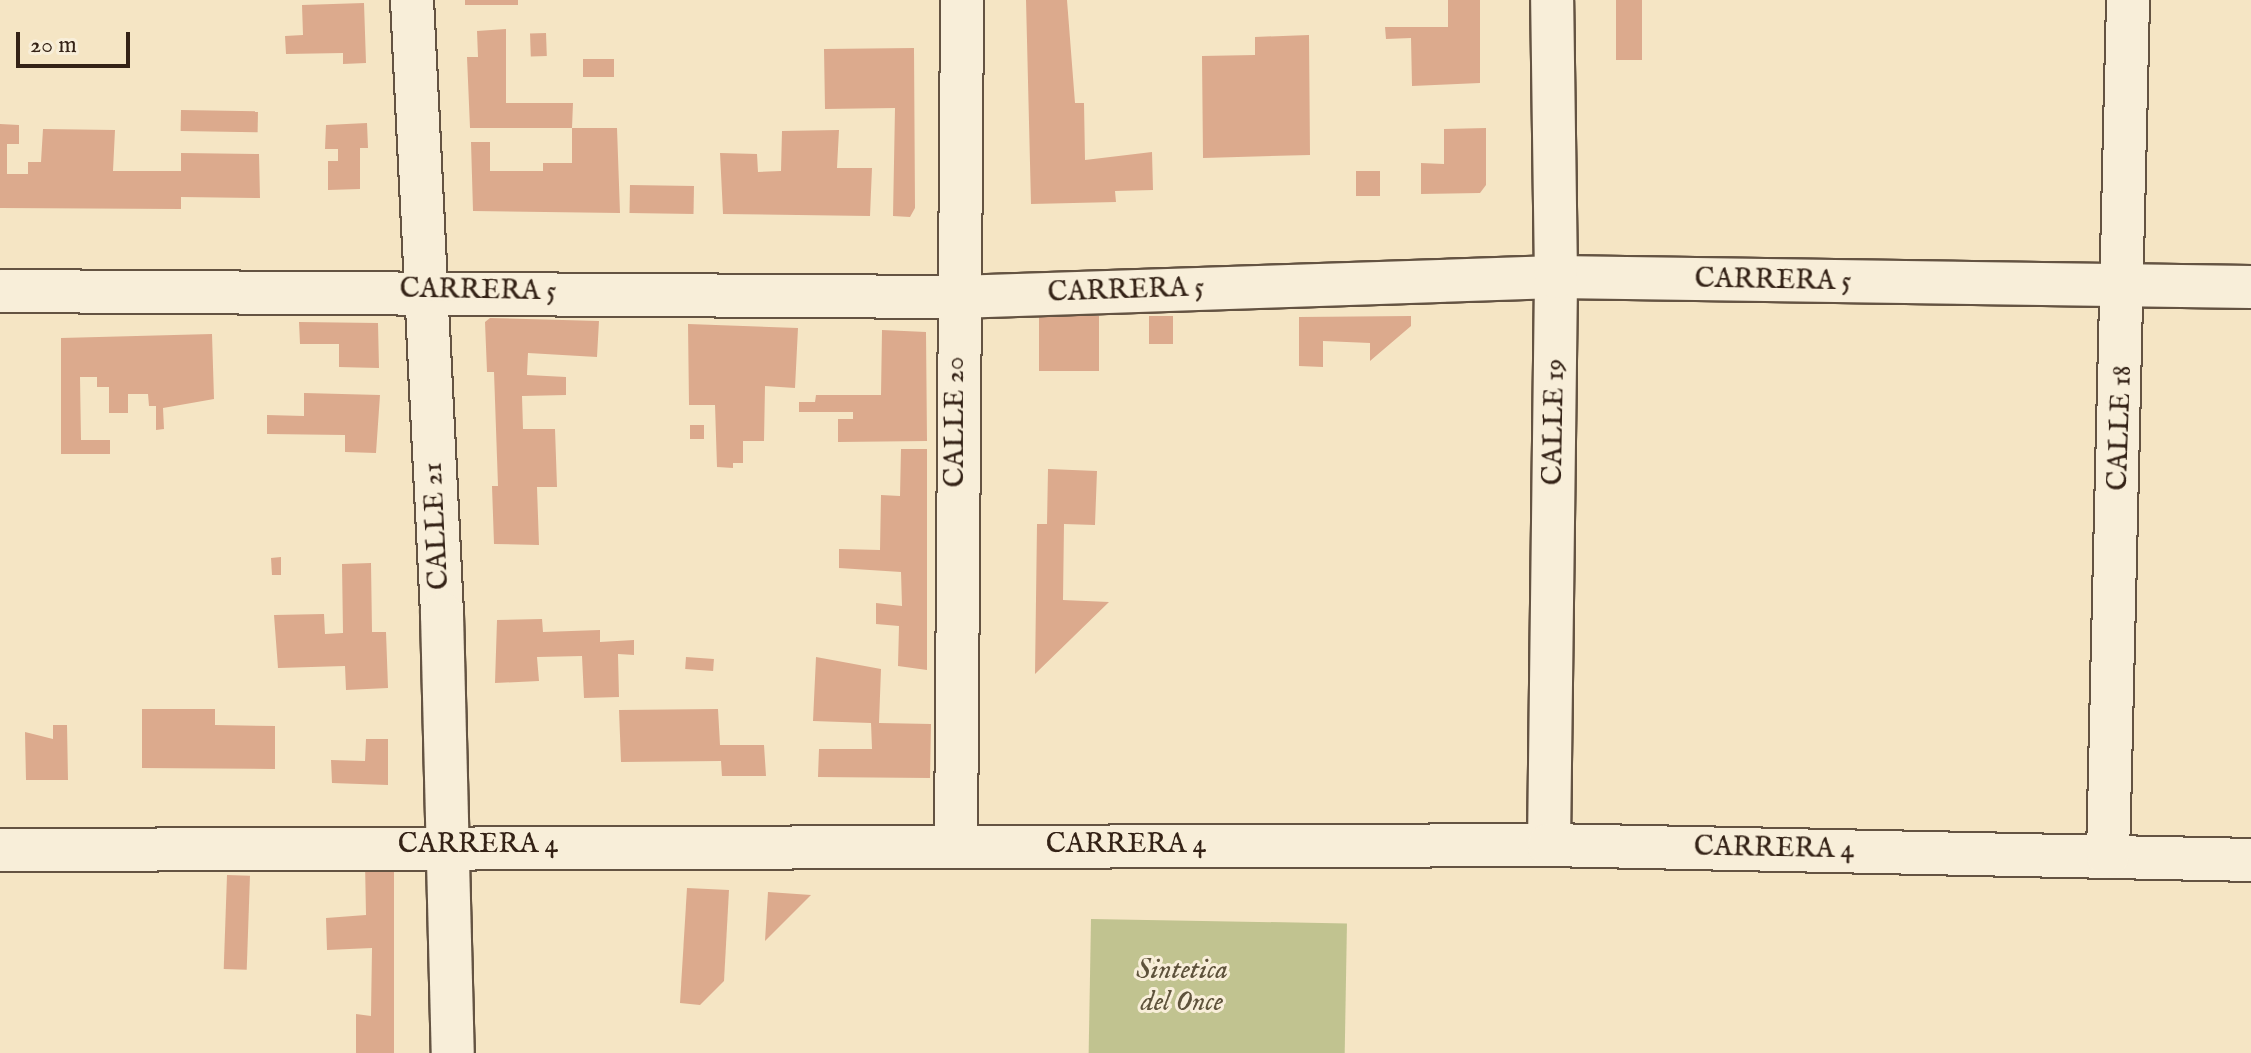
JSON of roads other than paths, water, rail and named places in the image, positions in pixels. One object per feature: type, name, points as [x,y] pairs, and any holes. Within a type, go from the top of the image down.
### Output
[{"type":"street","name":"CALLE 21","points":[[412,0],[448,845],[453,1053]]},
{"type":"street","name":"CALLE 20","points":[[956,845],[957,297],[962,0]]},
{"type":"street","name":"CALLE 19","points":[[1549,845],[1556,277],[1552,0]]},
{"type":"street","name":"CALLE 18","points":[[2108,856],[2125,288],[2128,0]]},
{"type":"street","name":"CARRERA 5","points":[[0,291],[424,290],[957,297],[1556,277],[2125,288],[2251,287]]},
{"type":"street","name":"CARRERA 4","points":[[0,850],[448,845],[1549,845],[2251,860]]},
{"type":"park label","name":"Sintetica del Once","points":[[1182,987]]}]
